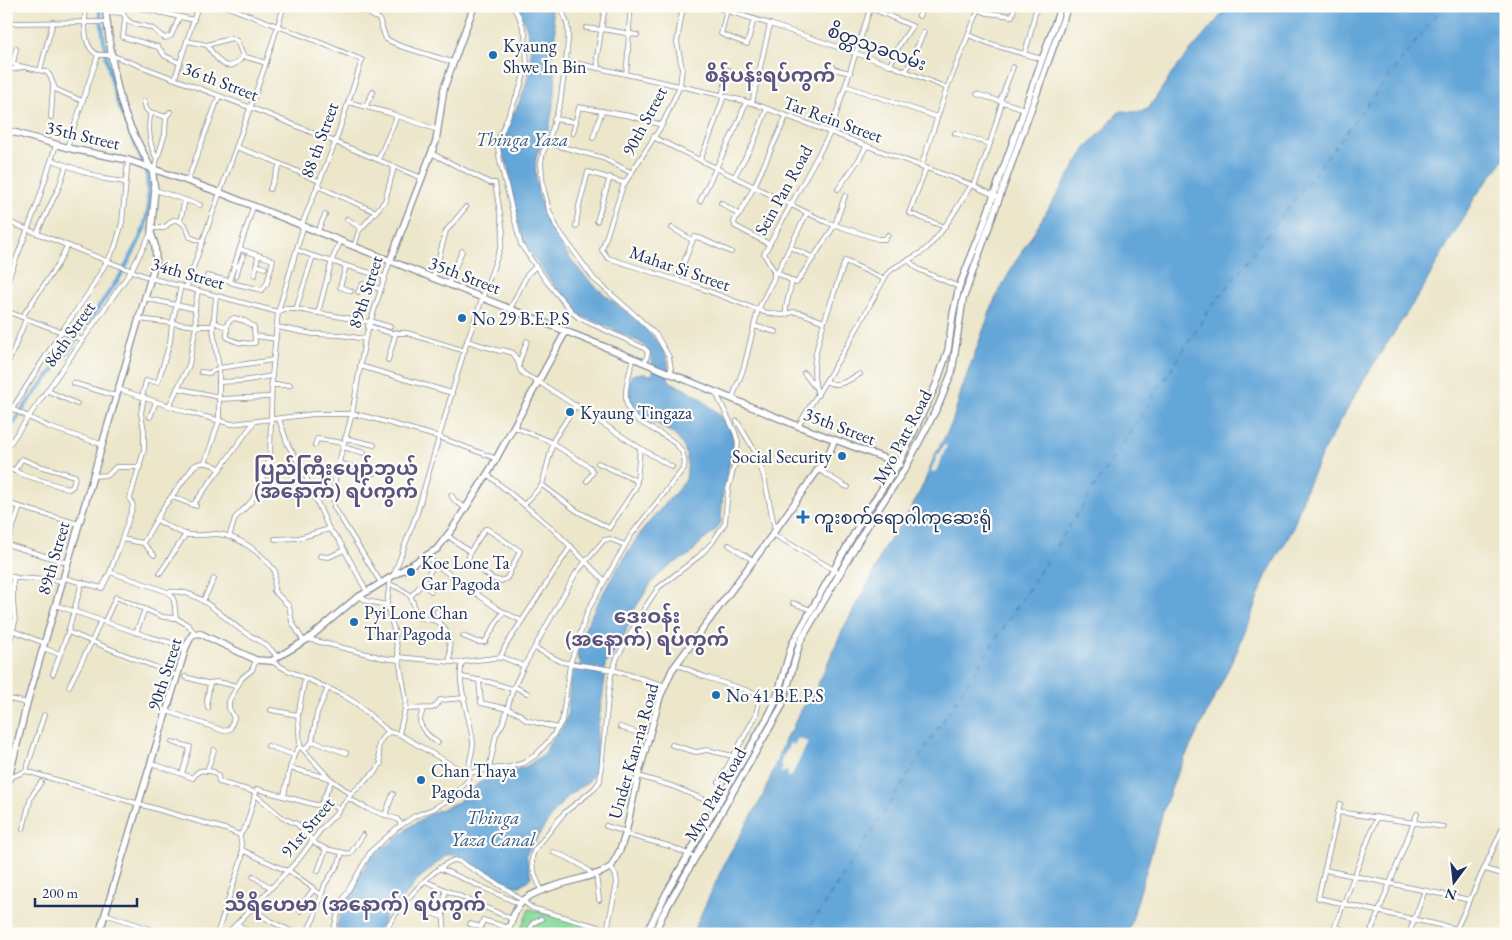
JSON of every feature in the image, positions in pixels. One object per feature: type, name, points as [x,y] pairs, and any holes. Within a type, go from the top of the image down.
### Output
[{"type":"main road","name":"89th Street","points":[[390,261],[431,152],[438,130],[442,94],[452,62],[474,6]]},
{"type":"main road","name":"Myo Patt Road","points":[[654,934],[728,785],[780,701],[792,644],[864,516],[898,464],[943,367],[960,298],[1061,17],[1061,6]]},
{"type":"main road","name":"Myo Patt Road","points":[[1028,110],[1042,59],[1068,6]]},
{"type":"main road","points":[[105,9],[103,22],[108,55],[126,115],[149,167],[155,190],[151,231]]},
{"type":"main road","name":"35th Street","points":[[6,130],[67,148],[128,160],[221,193],[798,426],[906,467]]},
{"type":"main road","name":"Myo Patt Road","points":[[646,934],[667,892],[736,788],[780,701],[798,647],[866,528],[906,467],[939,404],[952,372],[960,298],[959,288],[997,196]]},
{"type":"main road","name":"89th Street","points":[[6,790],[9,778],[9,765],[156,260],[157,253],[151,231]]},
{"type":"main road","name":"90th Street","points":[[99,934],[167,711],[181,676],[186,647],[191,636],[195,633],[203,634],[256,660],[274,659],[306,641],[359,596],[391,579],[437,549],[448,536],[497,459],[566,332]]},
{"type":"main road","name":"Under Kan-na Road","points":[[611,867],[617,857],[625,833],[638,776],[660,697],[676,664],[754,561],[818,469],[834,440]]},
{"type":"main road","points":[[792,644],[798,647]]},
{"type":"main road","points":[[728,785],[736,788]]},
{"type":"main road","points":[[508,931],[521,902],[541,890],[594,875],[611,867]]},
{"type":"street","points":[[67,148],[98,55],[90,49],[86,42],[85,6]]},
{"type":"street","points":[[121,12],[126,6]]},
{"type":"street","points":[[130,6],[194,20]]},
{"type":"street","points":[[175,78],[198,6]]},
{"type":"street","points":[[225,6],[278,27]]},
{"type":"street","points":[[186,288],[221,193],[284,6]]},
{"type":"street","points":[[344,6],[365,11],[379,19],[388,41],[452,62]]},
{"type":"street","points":[[375,17],[380,10],[394,6]]},
{"type":"street","points":[[512,6],[519,16],[525,33],[526,64],[520,88],[499,138],[498,148],[518,237],[523,248],[536,266],[576,316],[644,348],[648,352],[645,363]]},
{"type":"street","points":[[560,6],[568,30],[569,43],[568,61],[560,103],[541,163],[541,174],[549,210],[557,228],[594,279],[657,336],[669,357],[671,374]]},
{"type":"street","points":[[598,67],[597,57],[605,6]]},
{"type":"street","points":[[626,74],[629,56],[628,34],[631,6]]},
{"type":"street","name":"90th Street","points":[[603,244],[625,183],[662,125],[680,86],[682,68],[677,42],[682,6]]},
{"type":"street","name":"စိတ္တသုခလမ်း","points":[[712,6],[890,64],[947,88]]},
{"type":"street","points":[[919,16],[923,6]]},
{"type":"street","points":[[969,6],[1012,16],[1015,6]]},
{"type":"street","points":[[1024,54],[1037,6]]},
{"type":"street","points":[[871,7],[912,26],[890,64]]},
{"type":"street","name":"Sein Pan Road","points":[[775,272],[764,255],[789,205],[830,133],[871,7]]},
{"type":"street","points":[[944,227],[909,212],[937,117],[979,8]]},
{"type":"street","points":[[105,9],[121,12],[131,23],[154,30],[158,35],[167,38],[171,36],[179,18]]},
{"type":"street","points":[[727,10],[721,34],[747,44],[754,19]]},
{"type":"street","points":[[125,18],[123,37],[158,47],[165,56],[180,62]]},
{"type":"street","points":[[6,23],[28,21],[103,22]]},
{"type":"street","points":[[40,70],[54,22]]},
{"type":"street","points":[[752,104],[770,24]]},
{"type":"street","name":"88 th Street","points":[[229,537],[235,518],[252,501],[270,459],[272,360],[278,312],[302,227],[335,143],[362,63],[362,60],[359,58],[278,27]]},
{"type":"street","points":[[586,28],[637,35]]},
{"type":"street","points":[[906,71],[924,32]]},
{"type":"street","points":[[969,35],[1042,59]]},
{"type":"street","points":[[187,41],[207,45],[232,38],[237,41],[243,56]]},
{"type":"street","points":[[207,45],[218,60],[225,65],[233,66],[243,56]]},
{"type":"street","points":[[16,50],[14,65],[40,70],[49,74],[53,86],[51,117]]},
{"type":"street","name":"36 th Street","points":[[98,55],[108,55],[175,78],[422,178]]},
{"type":"street","points":[[243,56],[266,63]]},
{"type":"street","name":"Tar Rein Street","points":[[568,61],[746,102],[997,196]]},
{"type":"street","points":[[831,63],[834,69],[850,74]]},
{"type":"street","points":[[6,76],[10,70],[25,67],[32,68]]},
{"type":"street","points":[[798,426],[890,270],[909,261],[926,249],[973,186],[990,144],[1013,67]]},
{"type":"street","points":[[700,160],[723,96],[729,70]]},
{"type":"street","points":[[53,86],[58,91],[82,101]]},
{"type":"street","points":[[846,86],[937,117]]},
{"type":"street","points":[[364,107],[373,92]]},
{"type":"street","points":[[977,94],[1028,110]]},
{"type":"street","points":[[187,182],[219,96]]},
{"type":"street","points":[[144,101],[146,109],[151,114],[159,114],[166,117]]},
{"type":"street","points":[[348,102],[438,130]]},
{"type":"street","points":[[700,201],[738,123],[746,102]]},
{"type":"street","points":[[574,134],[580,107],[630,116],[662,125]]},
{"type":"street","points":[[734,177],[753,144],[767,109]]},
{"type":"street","points":[[594,138],[602,111]]},
{"type":"street","points":[[149,167],[157,159],[165,134],[166,117],[170,112]]},
{"type":"street","points":[[151,114],[149,135],[157,159]]},
{"type":"street","points":[[378,160],[397,116]]},
{"type":"street","points":[[769,244],[735,226],[734,222],[754,187],[786,117]]},
{"type":"street","points":[[554,119],[576,122]]},
{"type":"street","points":[[955,133],[990,144]]},
{"type":"street","points":[[653,137],[789,205],[835,225],[878,239],[885,239],[888,235]]},
{"type":"street","points":[[548,143],[603,158],[632,173]]},
{"type":"street","points":[[6,285],[56,145]]},
{"type":"street","points":[[236,147],[319,181]]},
{"type":"street","points":[[838,189],[866,147]]},
{"type":"street","points":[[431,152],[495,183]]},
{"type":"street","points":[[52,160],[104,179],[126,182]]},
{"type":"street","points":[[12,409],[108,262],[120,231],[128,160]]},
{"type":"street","points":[[270,189],[280,164]]},
{"type":"street","points":[[37,233],[58,190],[66,166]]},
{"type":"street","points":[[354,248],[361,228],[385,201],[394,167]]},
{"type":"street","points":[[576,226],[588,172],[625,183]]},
{"type":"street","points":[[495,183],[503,175]]},
{"type":"street","points":[[597,221],[610,177]]},
{"type":"street","points":[[399,734],[405,708],[405,692],[388,605],[391,579],[417,513],[468,341],[495,265],[502,238],[502,228],[495,183]]},
{"type":"street","points":[[317,186],[376,212]]},
{"type":"street","points":[[155,190],[200,205]]},
{"type":"street","points":[[775,272],[792,282],[797,282],[835,225],[845,196]]},
{"type":"street","points":[[180,220],[185,200]]},
{"type":"street","points":[[721,203],[739,214]]},
{"type":"street","points":[[236,277],[240,249],[253,207]]},
{"type":"street","points":[[432,279],[446,231],[466,207]]},
{"type":"street","points":[[732,399],[746,361],[759,309],[773,281],[775,272],[807,213]]},
{"type":"street","points":[[317,233],[325,215]]},
{"type":"street","points":[[347,219],[361,228]]},
{"type":"street","points":[[151,231],[164,228],[173,220],[180,220]]},
{"type":"street","points":[[180,220],[190,237],[202,242]]},
{"type":"street","name":"34th Street","points":[[6,221],[150,278],[278,312],[285,309],[296,309],[369,323]]},
{"type":"street","points":[[672,228],[692,240]]},
{"type":"street","name":"86th Street","points":[[6,449],[130,270],[151,231]]},
{"type":"street","points":[[676,280],[694,237],[730,252]]},
{"type":"street","points":[[318,314],[331,261],[340,242]]},
{"type":"street","name":"Mahar Si Street","points":[[603,244],[602,250],[608,258],[676,280],[763,312],[786,315],[799,312],[824,322]]},
{"type":"street","points":[[6,368],[24,318],[58,264],[67,246]]},
{"type":"street","points":[[790,247],[814,258]]},
{"type":"street","points":[[208,276],[262,290],[273,260],[240,249]]},
{"type":"street","points":[[297,250],[384,277]]},
{"type":"street","points":[[448,285],[462,251]]},
{"type":"street","points":[[230,281],[243,256]]},
{"type":"street","points":[[255,275],[258,256]]},
{"type":"street","points":[[296,309],[313,256]]},
{"type":"street","name":"89th Street","points":[[333,497],[339,463],[352,414],[365,339],[390,261]]},
{"type":"street","points":[[815,388],[813,379],[814,363],[824,322],[845,261],[884,279]]},
{"type":"street","points":[[909,261],[918,269],[959,288]]},
{"type":"street","points":[[256,265],[265,268]]},
{"type":"street","points":[[346,266],[340,288],[351,291]]},
{"type":"street","points":[[510,309],[527,275],[536,266]]},
{"type":"street","points":[[786,315],[786,304],[792,282]]},
{"type":"street","points":[[358,292],[363,284],[380,289]]},
{"type":"street","points":[[6,575],[13,577],[63,579],[102,588],[110,572],[133,506],[130,498],[145,446],[141,416],[146,381],[158,382],[170,342],[180,286]]},
{"type":"street","points":[[168,406],[189,365],[196,326],[195,309],[198,291]]},
{"type":"street","points":[[205,462],[219,421],[219,368],[213,326],[216,296]]},
{"type":"street","points":[[144,298],[195,309]]},
{"type":"street","points":[[6,311],[82,340]]},
{"type":"street","points":[[139,319],[172,324],[213,326]]},
{"type":"street","points":[[231,319],[239,319],[254,328],[255,336],[256,342],[254,343],[241,343],[231,340],[227,337],[226,326],[231,319]]},
{"type":"street","points":[[213,320],[218,324],[226,326]]},
{"type":"street","points":[[369,323],[390,327]]},
{"type":"street","points":[[369,323],[391,332],[419,336],[465,351]]},
{"type":"street","points":[[754,326],[776,332]]},
{"type":"street","points":[[277,327],[313,334],[340,334],[365,339]]},
{"type":"street","points":[[388,360],[396,332]]},
{"type":"street","points":[[255,336],[276,339]]},
{"type":"street","points":[[468,341],[513,353],[523,375],[539,382],[672,467]]},
{"type":"street","points":[[519,364],[527,342]]},
{"type":"street","points":[[110,572],[168,592],[181,592],[213,606],[243,631],[265,643],[274,659],[284,669],[328,688],[357,704],[389,732],[399,734],[457,768],[470,773],[517,766],[541,750],[558,728],[563,716],[566,680],[585,616],[625,545],[682,472],[685,463],[683,453],[679,447],[636,418],[627,407],[627,385],[633,358]]},
{"type":"street","points":[[201,372],[213,372],[219,368],[272,360]]},
{"type":"street","points":[[360,366],[452,393]]},
{"type":"street","points":[[804,373],[818,394]]},
{"type":"street","points":[[826,381],[832,385],[838,385],[860,374]]},
{"type":"street","points":[[219,382],[242,381],[272,376]]},
{"type":"street","points":[[72,383],[116,396]]},
{"type":"street","points":[[271,385],[290,385]]},
{"type":"street","points":[[118,388],[168,406],[232,424],[314,414],[352,414],[384,420],[439,437],[497,459]]},
{"type":"street","points":[[177,388],[219,398],[270,397]]},
{"type":"street","points":[[48,391],[77,404]]},
{"type":"street","points":[[541,890],[532,863],[534,851],[564,813],[594,789],[600,781],[611,670],[658,588],[698,557],[716,538],[725,522],[728,490],[737,455],[738,442],[716,393]]},
{"type":"street","points":[[150,417],[156,402]]},
{"type":"street","points":[[524,505],[542,485],[552,443],[576,405]]},
{"type":"street","points":[[6,406],[70,435],[102,444]]},
{"type":"street","points":[[279,419],[288,444],[303,470],[329,529],[338,540],[367,592]]},
{"type":"street","points":[[737,421],[756,453],[764,477],[774,532],[840,574]]},
{"type":"street","points":[[172,497],[194,506],[254,422]]},
{"type":"street","points":[[514,427],[537,435],[590,467],[592,472],[587,481]]},
{"type":"street","points":[[314,445],[317,439],[374,445]]},
{"type":"street","points":[[344,443],[364,453]]},
{"type":"street","points":[[542,485],[577,511],[608,528],[635,489],[638,481],[640,448]]},
{"type":"street","points":[[6,466],[14,471],[69,489],[75,476],[22,459],[14,471]]},
{"type":"street","points":[[144,543],[163,508],[194,466],[205,462],[220,469]]},
{"type":"street","points":[[339,463],[374,473]]},
{"type":"street","points":[[598,463],[638,481]]},
{"type":"street","points":[[93,476],[108,475],[116,467],[140,467]]},
{"type":"street","points":[[818,469],[843,485],[848,486]]},
{"type":"street","points":[[487,474],[571,546],[604,580]]},
{"type":"street","points":[[261,479],[283,487],[287,497],[313,493]]},
{"type":"street","points":[[451,495],[456,502],[466,508]]},
{"type":"street","points":[[315,498],[333,497],[334,507],[381,584]]},
{"type":"street","points":[[6,503],[79,524]]},
{"type":"street","points":[[20,507],[7,545],[68,563]]},
{"type":"street","points":[[157,520],[186,534],[215,534],[229,537],[253,548],[275,569],[274,592],[289,606],[292,622],[306,641],[383,658],[462,663],[473,660],[506,658],[524,666]]},
{"type":"street","points":[[275,539],[299,538],[329,529]]},
{"type":"street","points":[[485,529],[520,550],[507,578],[501,582],[493,579],[468,561],[470,552],[485,529]]},
{"type":"street","points":[[160,573],[186,534]]},
{"type":"street","points":[[448,536],[470,552]]},
{"type":"street","points":[[122,539],[125,538],[141,544],[144,543]]},
{"type":"street","points":[[489,769],[496,735],[503,723],[514,688],[524,666],[576,573],[607,538],[625,545]]},
{"type":"street","points":[[144,543],[154,555]]},
{"type":"street","points":[[730,545],[754,561]]},
{"type":"street","points":[[500,658],[506,644],[571,546]]},
{"type":"street","points":[[320,556],[329,557],[344,550]]},
{"type":"street","points":[[427,556],[435,564],[503,612],[522,621]]},
{"type":"street","points":[[411,596],[435,564]]},
{"type":"street","points":[[6,656],[15,622],[13,577]]},
{"type":"street","points":[[203,601],[214,579]]},
{"type":"street","points":[[391,579],[411,596],[416,617],[438,622],[443,627],[447,635],[450,662]]},
{"type":"street","points":[[53,674],[68,632],[82,582]]},
{"type":"street","points":[[422,583],[431,591]]},
{"type":"street","points":[[168,592],[173,596],[176,606],[176,618]]},
{"type":"street","points":[[359,596],[368,601],[388,605]]},
{"type":"street","points":[[69,686],[116,597],[162,617],[176,618],[188,625],[195,633]]},
{"type":"street","points":[[794,603],[811,610]]},
{"type":"street","points":[[55,605],[103,620],[136,633],[186,647]]},
{"type":"street","points":[[136,633],[145,609]]},
{"type":"street","points":[[437,611],[438,622]]},
{"type":"street","points":[[463,636],[477,642],[485,642],[503,612]]},
{"type":"street","points":[[6,628],[60,654]]},
{"type":"street","points":[[68,632],[181,676],[210,683],[218,682],[237,686]]},
{"type":"street","points":[[535,648],[562,662],[611,670],[666,686]]},
{"type":"street","points":[[167,711],[224,731],[230,728],[234,721],[228,704],[242,678],[252,670],[256,660]]},
{"type":"street","points":[[334,934],[341,903],[366,857],[384,838],[402,825],[415,816],[433,809],[454,796],[469,779],[470,773],[468,768],[473,742],[462,677],[462,663]]},
{"type":"street","points":[[676,664],[705,677],[780,701]]},
{"type":"street","points":[[462,677],[514,688],[527,693]]},
{"type":"street","points":[[284,795],[294,755],[300,746],[298,714],[305,678]]},
{"type":"street","points":[[479,680],[481,703],[508,709],[521,715],[526,720],[558,728]]},
{"type":"street","points":[[208,708],[207,701],[210,683]]},
{"type":"street","points":[[304,750],[312,742],[317,713],[328,688]]},
{"type":"street","points":[[719,782],[756,715],[760,695]]},
{"type":"street","points":[[6,698],[27,703]]},
{"type":"street","points":[[405,708],[423,709],[435,707],[440,700],[465,698]]},
{"type":"street","points":[[423,709],[420,719],[421,726],[438,743]]},
{"type":"street","points":[[271,710],[298,714]]},
{"type":"street","points":[[26,771],[44,715]]},
{"type":"street","points":[[620,727],[650,736]]},
{"type":"street","name":"91st Street","points":[[227,934],[253,909],[304,853],[311,841],[351,794],[379,768],[381,763],[378,749],[382,739],[389,732]]},
{"type":"street","points":[[172,742],[190,747],[182,774]]},
{"type":"street","points":[[312,742],[346,753]]},
{"type":"street","points":[[672,745],[696,752],[707,750],[733,756]]},
{"type":"street","points":[[268,746],[294,755]]},
{"type":"street","points":[[300,746],[331,779],[351,794]]},
{"type":"street","points":[[207,771],[214,750]]},
{"type":"street","points":[[151,764],[193,778],[196,772],[201,770],[214,772],[219,782],[254,794],[283,818],[297,824],[311,841],[326,849],[351,853],[363,835]]},
{"type":"street","points":[[290,768],[331,779]]},
{"type":"street","points":[[9,778],[26,771],[240,835]]},
{"type":"street","points":[[638,776],[672,786],[710,802]]},
{"type":"street","points":[[321,804],[331,779]]},
{"type":"street","points":[[23,829],[33,792],[41,782]]},
{"type":"street","points":[[217,934],[237,873],[242,850],[240,835],[246,826],[254,794],[258,789],[316,805],[328,803],[340,809]]},
{"type":"street","points":[[385,815],[393,794]]},
{"type":"street","points":[[348,798],[368,809],[397,819],[402,825]]},
{"type":"street","points":[[1340,804],[1318,898],[1414,919],[1465,934]]},
{"type":"street","points":[[1338,812],[1444,827]]},
{"type":"street","points":[[1370,934],[1417,814]]},
{"type":"street","points":[[1332,934],[1377,817]]},
{"type":"street","points":[[1456,931],[1506,821]]},
{"type":"street","points":[[606,826],[669,846],[692,856]]},
{"type":"street","points":[[318,871],[326,849]]},
{"type":"street","points":[[242,850],[288,870],[321,894]]},
{"type":"street","points":[[553,852],[586,868],[594,875],[599,900]]},
{"type":"street","points":[[306,934],[314,918],[324,884],[340,863],[342,853]]},
{"type":"street","points":[[384,934],[396,912],[425,881],[439,868],[454,860],[459,861],[511,892],[521,902]]},
{"type":"street","points":[[607,930],[617,883],[616,876],[611,867]]},
{"type":"street","points":[[439,868],[532,908],[607,930],[640,934]]},
{"type":"street","points":[[1485,869],[1506,875]]},
{"type":"street","points":[[1325,870],[1470,900]]},
{"type":"street","points":[[253,876],[271,888]]},
{"type":"street","points":[[425,881],[512,919]]},
{"type":"street","points":[[300,911],[313,890]]},
{"type":"street","points":[[1409,934],[1424,890]]},
{"type":"street","points":[[445,891],[443,917],[445,934]]},
{"type":"street","points":[[253,909],[270,921],[297,934]]},
{"type":"street","points":[[104,914],[154,932],[165,934]]},
{"type":"street","points":[[426,915],[434,914],[443,917]]},
{"type":"street","points":[[528,934],[533,923],[541,919]]},
{"type":"street","points":[[470,924],[481,927],[483,920],[508,931]]},
{"type":"street","points":[[237,924],[245,929],[248,934]]},
{"type":"street","points":[[1335,927],[1357,934]]},
{"type":"street","points":[[181,934],[187,934]]},
{"type":"green space","points":[[529,909],[619,934],[519,934]]},
{"type":"water","name":"Thinga Yaza Canal","points":[[515,6],[550,6],[555,27],[554,49],[547,69],[555,70],[554,97],[548,133],[536,159],[536,179],[545,214],[556,236],[579,269],[595,286],[637,321],[658,342],[668,362],[669,381],[698,396],[725,420],[732,432],[734,445],[723,490],[721,522],[716,530],[698,545],[691,554],[671,565],[652,582],[634,610],[621,644],[605,665],[605,679],[597,732],[596,772],[587,783],[570,794],[555,811],[526,854],[531,877],[521,886],[510,886],[457,855],[447,855],[416,881],[386,916],[378,934],[338,934],[337,926],[346,901],[350,897],[358,878],[371,857],[380,849],[387,846],[412,825],[430,814],[458,802],[480,782],[527,766],[545,753],[567,717],[570,683],[573,673],[581,663],[577,653],[586,626],[595,608],[638,537],[686,480],[686,454],[677,438],[669,431],[639,414],[630,402],[629,387],[631,376],[639,373],[653,375],[652,359],[648,351],[637,341],[581,316],[575,311],[549,279],[522,237],[501,142],[504,130],[517,107],[527,82],[531,56],[527,30]]},
{"type":"water","points":[[1229,6],[1506,6],[1506,157],[1475,197],[1423,288],[1368,373],[1324,450],[1306,489],[1292,531],[1267,574],[1238,649],[1176,776],[1164,808],[1128,934],[692,934],[727,858],[762,798],[788,733],[790,734],[799,713],[815,691],[843,629],[872,577],[883,549],[910,511],[924,483],[935,455],[952,423],[962,388],[994,301],[1014,264],[1088,145],[1121,111],[1135,112],[1148,109],[1175,69]]},
{"type":"pier","points":[[944,445],[947,446],[936,471],[933,472],[931,470],[937,457],[935,455],[938,455]]},
{"type":"pier","points":[[798,738],[808,742],[792,775],[788,777],[788,772],[781,772],[783,766],[780,764],[783,757],[778,755],[784,756],[790,743],[794,745]]},
{"type":"waterway","points":[[6,435],[27,403],[61,361],[121,275],[144,229],[149,207],[147,172],[117,101],[107,61],[99,6]]},
{"type":"ferry route","points":[[805,934],[1208,312],[1443,6]]},
{"type":"place","name":"Kyaung Shwe In Bin","points":[[493,55]]},
{"type":"place","name":"No 29 B.E.P.S","points":[[462,318]]},
{"type":"place","name":"Kyaung Tingaza","points":[[570,412]]},
{"type":"place","name":"Social Security","points":[[842,456]]},
{"type":"place","name":"ကူးစက်ရောဂါကုဆေးရုံ","points":[[803,517]]},
{"type":"place","name":"Koe Lone Ta Gar Pagoda","points":[[411,572]]},
{"type":"place","name":"Pyi Lone Chan Thar Pagoda","points":[[354,622]]},
{"type":"place","name":"No 41 B.E.P.S","points":[[716,695]]},
{"type":"place","name":"Chan Thaya Pagoda","points":[[421,780]]},
{"type":"district","name":"စိန်ပန်းရပ်ကွက်","points":[[770,75]]},
{"type":"district","name":"ပြည်ကြီးပျော်ဘွယ် (အနောက်) ရပ်ကွက်","points":[[336,480]]},
{"type":"district","name":"ဒေးဝန်း (အနောက်) ရပ်ကွက်","points":[[647,628]]},
{"type":"district","name":"သီရိဟေမာ (အနောက်) ရပ်ကွက်","points":[[355,904]]},
{"type":"water label","name":"Thinga Yaza","points":[[522,139]]}]
